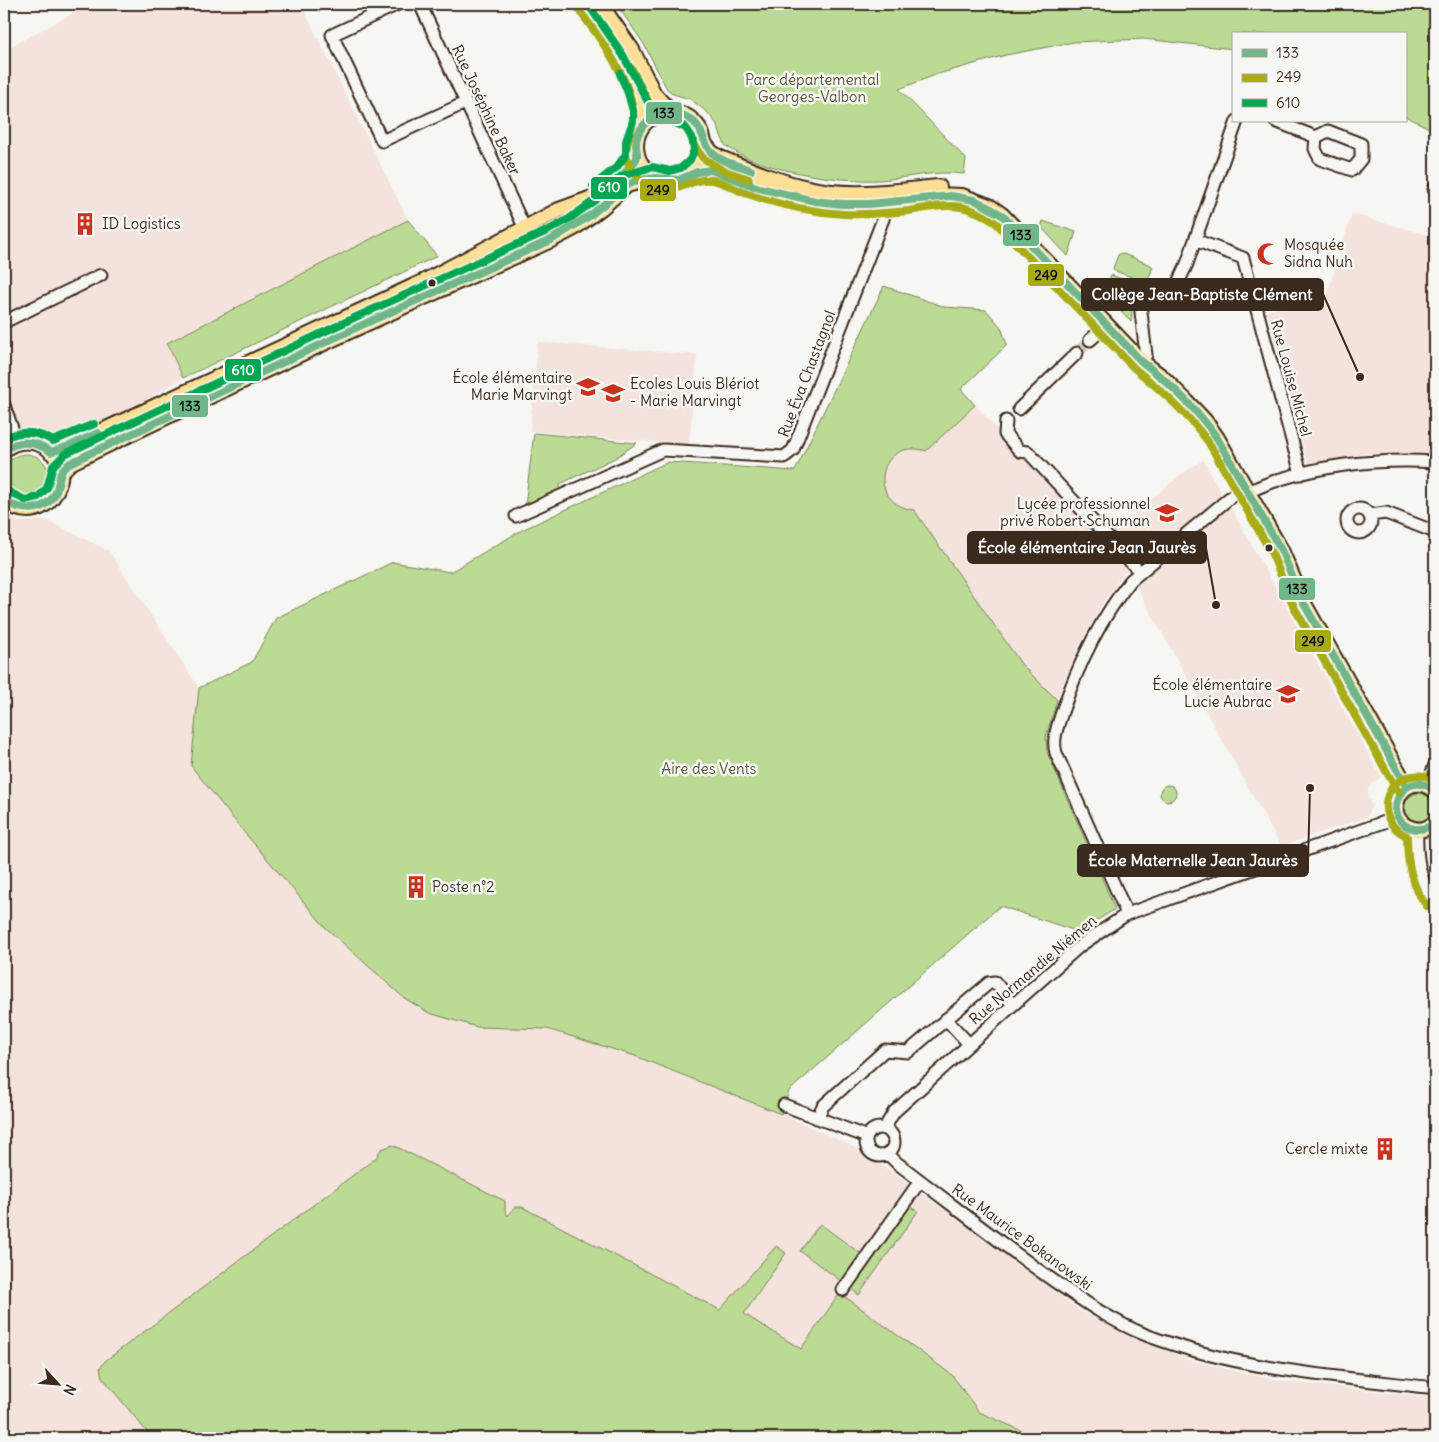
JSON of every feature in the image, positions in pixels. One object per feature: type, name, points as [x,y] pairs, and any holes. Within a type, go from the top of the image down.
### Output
[{"type":"main road","points":[[587,4],[630,71],[643,108],[642,126],[637,138],[637,157],[641,165],[654,177],[662,180],[679,180],[693,172],[714,171],[779,193],[846,204],[887,203],[950,195],[974,199],[990,206],[1002,215],[1140,362],[1162,377]]},
{"type":"main road","points":[[600,4],[632,50],[654,94],[662,104],[674,112],[691,119],[702,134],[704,142],[711,152],[720,158],[807,188],[866,193],[951,186],[964,188],[994,199],[1006,208],[1146,355],[1162,377],[1205,421],[1247,489],[1281,550],[1303,602],[1407,786]]},
{"type":"main road","points":[[642,126],[651,118],[662,113],[674,112]]},
{"type":"main road","points":[[693,172],[702,158],[704,142]]},
{"type":"main road","points":[[51,452],[72,445],[425,281],[559,210],[592,198],[624,174],[637,157]]},
{"type":"main road","points":[[60,472],[70,463],[223,389],[551,240],[574,228],[602,208],[627,185],[654,177]]},
{"type":"main road","points":[[4,450],[17,443],[33,442],[51,452],[58,461],[60,472],[59,486],[56,493],[45,504],[37,508],[20,510],[4,501]]},
{"type":"main road","points":[[1431,788],[1416,784],[1407,786],[1401,792],[1396,802],[1398,817],[1405,826],[1418,830],[1424,829],[1435,822]]},
{"type":"street","points":[[398,4],[332,36],[382,141],[465,103]]},
{"type":"street","name":"Rue Joséphine Baker","points":[[420,4],[525,229]]},
{"type":"street","points":[[1146,355],[1141,312],[1142,303],[1151,292],[1175,289],[1187,264],[1237,122]]},
{"type":"street","points":[[1278,122],[1316,137]]},
{"type":"street","name":"Rue Éva Chastagnol","points":[[516,516],[663,450],[784,457],[793,450],[883,220],[887,203]]},
{"type":"street","name":"Rue Louise Michel","points":[[1195,240],[1243,258],[1301,474]]},
{"type":"street","points":[[4,322],[102,275]]},
{"type":"street","points":[[1090,340],[1106,326]]},
{"type":"street","points":[[1019,409],[1077,353]]},
{"type":"street","points":[[4,405],[17,443]]},
{"type":"street","points":[[1006,421],[1005,434],[1020,451],[1028,452],[1140,572]]},
{"type":"street","points":[[1127,914],[1054,746],[1055,735],[1065,704],[1084,656],[1102,622],[1122,592],[1140,572],[1247,489],[1321,469],[1411,461],[1435,462]]},
{"type":"street","points":[[1370,515],[1386,513],[1435,532]]},
{"type":"street","points":[[1431,788],[1435,765]]},
{"type":"street","name":"Rue Normandie Niémen","points":[[884,1129],[894,1112],[969,1044],[1081,946],[1127,914],[1398,817]]},
{"type":"street","points":[[1418,830],[1416,851],[1418,864],[1427,888],[1435,900]]},
{"type":"street","points":[[817,1118],[822,1106],[885,1050],[908,1052],[989,983],[995,982],[1014,1005]]},
{"type":"street","points":[[946,1019],[969,1044]]},
{"type":"street","points":[[784,1105],[867,1137]]},
{"type":"street","points":[[884,1129],[892,1134],[894,1142],[888,1154],[879,1157],[870,1153],[866,1144],[867,1137],[872,1130],[884,1129]]},
{"type":"street","name":"Rue Maurice Bokanowski","points":[[888,1154],[920,1181],[1075,1295],[1144,1334],[1203,1353],[1253,1365],[1312,1374],[1435,1388]]},
{"type":"street","points":[[843,1290],[920,1181]]},
{"type":"shaded area","points":[[91,4],[301,4],[408,220],[167,343],[183,378],[66,447],[4,448],[4,50]]},
{"type":"shaded area","points":[[1352,214],[1435,237],[1435,453],[1370,453],[1308,464],[1267,313],[1269,310],[1326,298]]},
{"type":"shaded area","name":"Ecoles Louis Blériot - Marie Marvingt","points":[[538,342],[697,355],[689,445],[530,431]]},
{"type":"shaded area","points":[[975,405],[1127,569],[1101,606],[1079,647],[1057,700],[1022,665],[914,510],[904,508],[892,501],[886,494],[883,484],[883,474],[889,460],[899,451],[907,448],[918,448],[926,451]]},
{"type":"shaded area","name":"Lycée professionnel privé Robert Schuman","points":[[1203,460],[1222,494],[1141,564],[1111,533],[1180,475]]},
{"type":"shaded area","points":[[1230,506],[1381,777],[1372,783],[1368,789],[1368,797],[1372,805],[1367,817],[1281,846],[1135,584]]},
{"type":"shaded area","points":[[4,513],[19,522],[46,520],[109,551],[199,688],[191,766],[244,832],[326,928],[404,998],[429,1013],[477,1027],[547,1029],[635,1056],[781,1114],[850,1145],[900,1177],[1079,1310],[1141,1341],[1190,1360],[1247,1374],[1291,1382],[1435,1398],[1435,1438],[4,1438]]},
{"type":"green space","name":"Parc départemental Georges-Valbon","points":[[616,4],[1435,4],[1435,131],[1406,116],[1406,32],[1232,32],[1232,49],[1144,39],[1074,42],[1006,55],[938,74],[899,89],[966,159],[964,174],[932,174],[880,180],[821,177],[758,162],[725,145],[716,123],[707,112],[690,99],[673,94],[667,89],[644,44]]},
{"type":"green space","points":[[408,220],[437,256],[183,378],[167,343]]},
{"type":"green space","points":[[1043,221],[1076,232],[1068,256],[1041,227]]},
{"type":"green space","points":[[1121,253],[1153,267],[1148,280],[1145,282],[1115,271],[1113,268],[1118,255]]},
{"type":"green space","points":[[1111,275],[1145,287],[1134,300],[1131,322],[1103,294]]},
{"type":"green space","name":"Aire des Vents","points":[[884,286],[945,307],[986,310],[1001,327],[1007,345],[961,389],[975,405],[926,451],[910,449],[897,453],[888,461],[884,472],[883,484],[888,496],[898,505],[914,510],[1022,665],[1057,700],[1046,737],[1047,752],[1115,909],[1079,932],[1000,906],[789,1091],[781,1114],[635,1056],[547,1029],[477,1027],[429,1013],[404,998],[326,928],[244,832],[191,766],[199,688],[252,662],[276,618],[393,562],[450,572],[522,530],[668,462],[795,471]]},
{"type":"green space","points":[[534,433],[637,443],[615,458],[560,484],[560,491],[525,506]]},
{"type":"green space","points":[[22,454],[30,454],[39,458],[45,464],[49,477],[45,490],[39,496],[30,500],[22,500],[13,496],[7,490],[3,481],[3,473],[7,464],[13,458]]},
{"type":"green space","points":[[1165,785],[1171,785],[1176,790],[1174,799],[1165,801],[1160,796],[1160,790]]},
{"type":"green space","points":[[1419,793],[1429,797],[1433,807],[1429,817],[1419,821],[1409,817],[1405,807],[1409,797]]},
{"type":"green space","points":[[393,1145],[505,1201],[505,1211],[508,1216],[515,1207],[522,1207],[720,1310],[776,1246],[786,1253],[744,1314],[801,1349],[840,1293],[952,1375],[979,1412],[1038,1438],[152,1438],[102,1377],[100,1368],[105,1361],[376,1158],[381,1149]]},
{"type":"green space","points":[[908,1205],[918,1211],[859,1295],[851,1289],[857,1275],[887,1238]]},
{"type":"green space","points":[[820,1224],[864,1256],[844,1283],[800,1251]]},
{"type":"tunnel","points":[[1077,353],[1090,340]]},
{"type":"transit line","name":"249","points":[[579,10],[612,57],[625,83],[633,109],[632,127],[626,151],[627,159],[630,168],[649,186],[668,191],[693,182],[712,180],[771,201],[819,212],[868,214],[955,206],[975,211],[996,223],[1134,368],[1183,413],[1209,443],[1272,554],[1294,607],[1398,792]]},
{"type":"transit line","name":"610","points":[[9,492],[25,500],[38,497],[47,488],[53,466],[65,454],[358,316],[547,231],[569,219],[595,200],[622,176],[652,167],[670,171],[681,168],[690,160],[694,150],[692,137],[685,127],[669,120],[650,106],[623,55],[592,10]]},
{"type":"transit line","name":"249","points":[[632,69],[649,103],[661,115],[687,129],[703,158],[722,170],[749,179]]},
{"type":"transit line","name":"610","points":[[593,186],[617,167],[626,154],[626,141],[633,121],[633,111],[620,74]]},
{"type":"transit line","name":"133","points":[[599,194],[621,177],[635,161],[637,156],[636,140],[643,126],[655,116],[666,113],[683,115],[693,121],[712,153],[726,161],[751,170]]},
{"type":"transit line","name":"133","points":[[4,501],[18,507],[32,509],[44,505],[55,494],[62,471],[70,463],[362,325],[551,240],[591,215],[627,185],[639,180],[656,178],[679,180],[697,172],[711,170],[759,188],[815,201],[869,204],[951,196],[975,200],[1002,215],[1141,361],[1182,396],[1209,427],[1281,550],[1303,602],[1407,787]]},
{"type":"transit line","name":"610","points":[[4,438],[10,435],[29,433],[41,435],[53,441],[94,424]]},
{"type":"transit line","name":"133","points":[[4,450],[16,444],[28,443],[40,446],[51,452],[98,433]]},
{"type":"transit line","name":"249","points":[[1427,906],[1417,890],[1411,873],[1407,836],[1395,828],[1388,817],[1386,805],[1388,794],[1395,784],[1405,778],[1419,776],[1435,779]]},
{"type":"transit line","name":"133","points":[[1432,788],[1415,784],[1404,789],[1398,799],[1396,811],[1401,822],[1410,828],[1426,828],[1435,822]]},
{"type":"place","name":"ID Logistics","points":[[85,224]]},
{"type":"place","name":"Mosquée Sidna Nuh","points":[[1268,254]]},
{"type":"place","name":"Collège Jean-Baptiste Clément","points":[[1360,377]]},
{"type":"place","name":"École élémentaire Marie Marvingt","points":[[588,387]]},
{"type":"place","name":"Ecoles Louis Blériot - Marie Marvingt","points":[[613,393]]},
{"type":"place","name":"Lycée professionnel privé Robert Schuman","points":[[1167,513]]},
{"type":"place","name":"École élémentaire Jean Jaurès","points":[[1216,605]]},
{"type":"place","name":"École élémentaire Lucie Aubrac","points":[[1288,694]]},
{"type":"place","name":"École Maternelle Jean Jaurès","points":[[1310,788]]},
{"type":"place","name":"Poste n°2","points":[[416,887]]},
{"type":"place","name":"Cercle mixte","points":[[1385,1149]]}]
